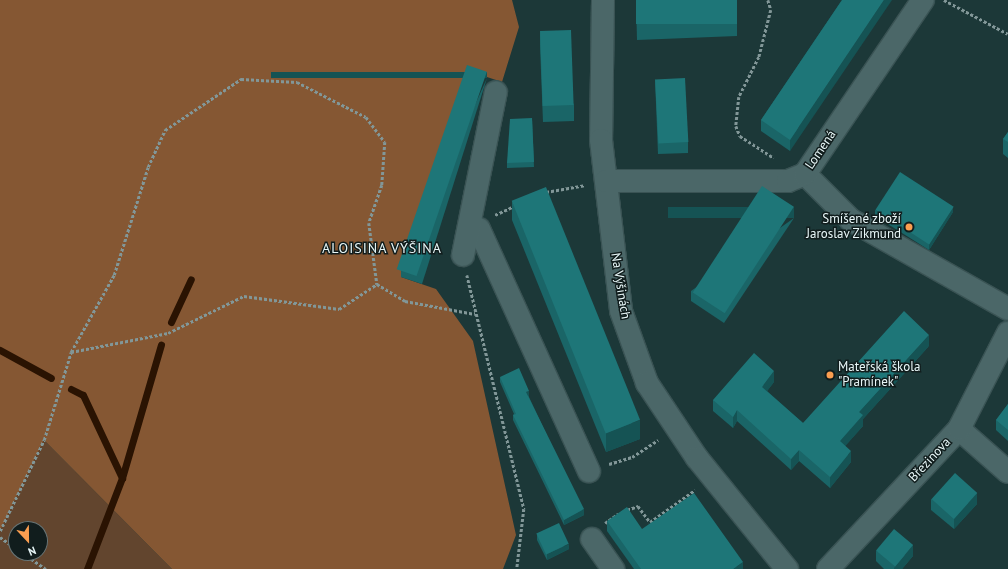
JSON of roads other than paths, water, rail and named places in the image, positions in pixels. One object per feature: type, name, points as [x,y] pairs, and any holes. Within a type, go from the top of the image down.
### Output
[{"type":"street","name":"Na Výšinách","points":[[603,0],[601,140],[621,311],[647,383],[713,478],[787,569]]},
{"type":"street","name":"Lomená","points":[[606,181],[788,181],[805,174],[923,0]]},
{"type":"street","points":[[463,256],[496,92]]},
{"type":"street","points":[[805,174],[851,220],[1008,309]]},
{"type":"street","points":[[479,229],[589,471]]},
{"type":"street","name":"Březinova","points":[[828,569],[959,429],[1005,346]]},
{"type":"street","points":[[959,429],[1008,472]]},
{"type":"street","points":[[592,539],[613,569]]},
{"type":"waterway","points":[[171,322],[191,279]]},
{"type":"waterway","points":[[87,569],[122,478],[161,345]]},
{"type":"waterway","points":[[0,350],[51,378]]},
{"type":"waterway","points":[[71,389],[83,395],[122,478]]},
{"type":"place","name":"Smíšené zboží Jaroslav Zikmund","points":[[909,227]]},
{"type":"place","name":"Mateřská škola \"Pramínek\"","points":[[830,375]]},
{"type":"district","name":"ALOISINA VÝŠINA","points":[[382,248]]}]
